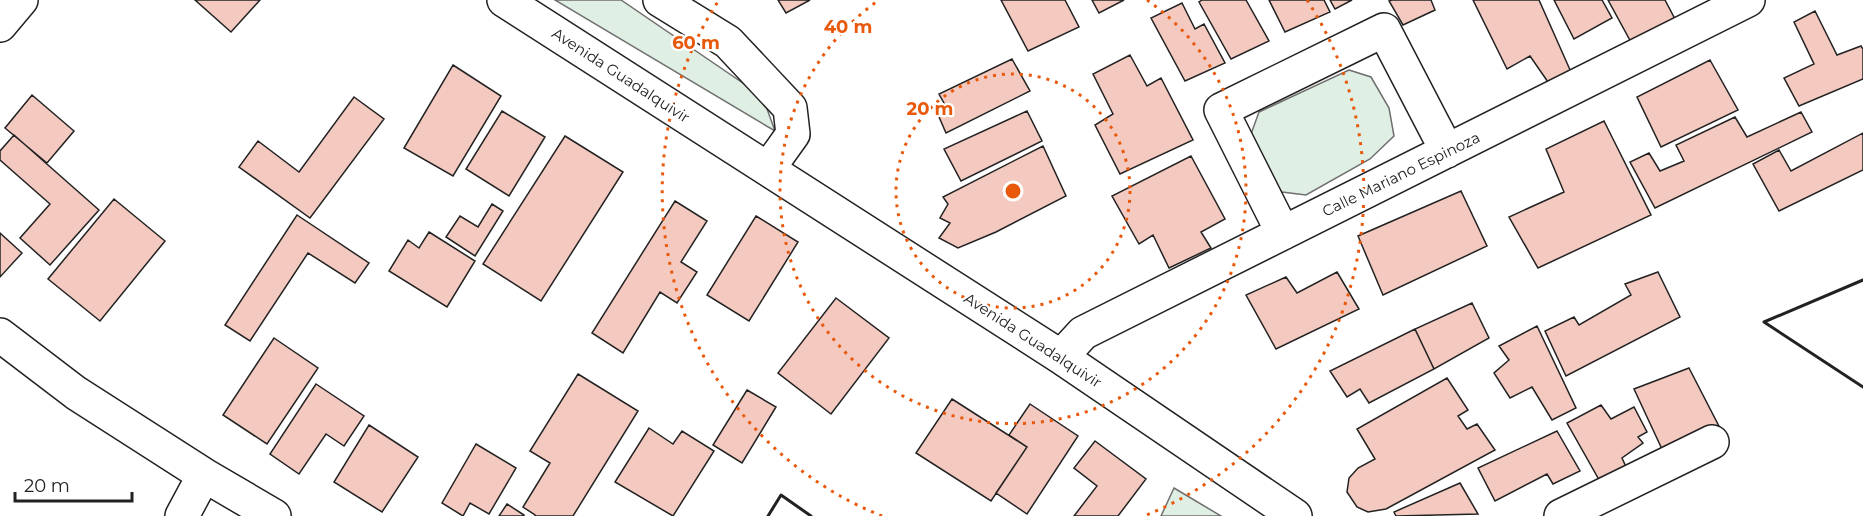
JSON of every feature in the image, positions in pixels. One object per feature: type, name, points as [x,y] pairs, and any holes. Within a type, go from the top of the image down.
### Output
[{"type":"street","points":[[0,25],[21,0]]},
{"type":"street","name":"Avenida Guadalquivir","points":[[504,0],[1060,357],[1262,506],[1295,516]]},
{"type":"street","points":[[660,0],[728,42],[790,108],[793,134],[768,169]]},
{"type":"street","name":"Calle Mariano Espinoza","points":[[1060,357],[1083,333],[1748,0]]},
{"type":"street","points":[[1283,233],[1221,110],[1384,30],[1447,151]]},
{"type":"street","points":[[0,335],[76,393],[204,475],[274,516]]},
{"type":"street","points":[[1561,516],[1712,442]]},
{"type":"street","points":[[182,516],[204,475]]},
{"type":"green space","points":[[555,0],[621,0],[756,92],[766,106],[775,131]]},
{"type":"green space","points":[[1349,70],[1371,77],[1389,108],[1394,136],[1370,159],[1306,195],[1282,192],[1265,175],[1251,134],[1259,112]]},
{"type":"green space","points":[[1174,488],[1221,516],[1161,516]]},
{"type":"building","points":[[195,0],[260,0],[231,32]]},
{"type":"building","points":[[778,0],[810,0],[786,13]]},
{"type":"building","points":[[1001,0],[1065,0],[1079,27],[1028,51]]},
{"type":"building","points":[[1092,0],[1124,0],[1099,13]]},
{"type":"building","points":[[1202,0],[1246,0],[1269,41],[1231,59],[1199,2]]},
{"type":"building","points":[[1269,0],[1324,0],[1330,12],[1285,32]]},
{"type":"building","points":[[1330,0],[1352,0],[1335,9]]},
{"type":"building","points":[[1431,0],[1435,10],[1403,25],[1389,1]]},
{"type":"building","points":[[1473,0],[1539,0],[1571,72],[1548,82],[1530,56],[1507,69]]},
{"type":"building","points":[[1554,0],[1602,0],[1612,18],[1574,39]]},
{"type":"building","points":[[1608,0],[1665,0],[1676,21],[1632,44]]},
{"type":"building","points":[[1182,3],[1195,29],[1204,24],[1225,63],[1185,81],[1151,18]]},
{"type":"building","points":[[1815,11],[1837,55],[1861,46],[1863,49],[1863,79],[1799,106],[1784,78],[1814,64],[1794,22]]},
{"type":"building","points":[[1130,55],[1147,86],[1161,78],[1193,140],[1120,174],[1095,125],[1113,114],[1093,74]]},
{"type":"building","points":[[1012,59],[1030,91],[946,133],[936,110],[945,105],[939,94]]},
{"type":"building","points":[[1710,60],[1738,110],[1661,147],[1637,97]]},
{"type":"building","points":[[453,65],[501,96],[453,176],[404,148]]},
{"type":"building","points":[[32,95],[74,131],[47,163],[5,128]]},
{"type":"building","points":[[354,97],[384,119],[310,218],[239,167],[258,141],[299,172]]},
{"type":"building","points":[[502,111],[545,137],[509,196],[466,169]]},
{"type":"building","points":[[1027,111],[1042,141],[961,181],[944,149]]},
{"type":"building","points":[[1801,112],[1812,132],[1655,208],[1630,162],[1649,153],[1660,171],[1684,161],[1676,145],[1735,117],[1747,137]]},
{"type":"building","points":[[1604,121],[1651,215],[1538,268],[1509,217],[1564,192],[1546,149]]},
{"type":"building","points":[[1863,133],[1863,170],[1779,211],[1753,164],[1779,150],[1791,171]]},
{"type":"building","points":[[14,135],[99,210],[50,265],[20,238],[50,204],[0,160],[0,151]]},
{"type":"building","points":[[565,136],[623,172],[541,301],[483,264]]},
{"type":"building","points":[[1043,146],[1066,196],[996,232],[958,248],[939,238],[950,223],[940,218],[948,204],[943,197]]},
{"type":"building","points":[[1191,156],[1225,219],[1201,232],[1211,248],[1169,268],[1153,235],[1139,244],[1112,196]]},
{"type":"building","points":[[1461,191],[1487,246],[1383,295],[1358,236]]},
{"type":"building","points":[[114,199],[165,241],[100,321],[48,279]]},
{"type":"building","points":[[675,201],[707,221],[681,262],[697,272],[677,303],[660,292],[623,353],[592,333]]},
{"type":"building","points":[[492,204],[503,211],[475,256],[446,237],[460,216],[478,227]]},
{"type":"building","points":[[297,215],[369,263],[355,283],[308,253],[250,341],[225,325]]},
{"type":"building","points":[[756,216],[798,242],[749,321],[707,295]]},
{"type":"building","points":[[429,232],[475,261],[447,307],[389,271],[408,240],[419,248]]},
{"type":"building","points":[[0,233],[22,253],[0,277]]},
{"type":"building","points":[[1337,272],[1359,309],[1276,349],[1246,295],[1286,277],[1297,293]]},
{"type":"building","points":[[1658,272],[1680,317],[1566,376],[1545,331],[1574,317],[1579,325],[1631,295],[1625,284]]},
{"type":"building","points":[[836,298],[889,338],[831,414],[778,373]]},
{"type":"building","points":[[1472,303],[1489,338],[1434,369],[1415,329]]},
{"type":"building","points":[[1537,326],[1576,408],[1552,420],[1532,387],[1510,398],[1494,373],[1509,360],[1499,346]]},
{"type":"building","points":[[1415,329],[1434,369],[1369,403],[1360,389],[1347,397],[1330,371]]},
{"type":"building","points":[[274,338],[318,368],[267,444],[223,415]]},
{"type":"building","points":[[1689,368],[1723,434],[1668,462],[1634,389]]},
{"type":"building","points":[[578,374],[638,411],[573,516],[535,516],[523,507],[550,463],[530,451]]},
{"type":"building","points":[[1447,378],[1468,410],[1458,416],[1467,429],[1477,424],[1495,450],[1386,509],[1368,512],[1357,507],[1347,492],[1349,478],[1358,468],[1375,459],[1357,429]]},
{"type":"building","points":[[316,384],[364,416],[344,446],[326,434],[299,474],[270,454]]},
{"type":"building","points":[[747,390],[776,407],[742,463],[713,445]]},
{"type":"building","points":[[952,399],[1027,447],[991,501],[916,453]]},
{"type":"building","points":[[1030,404],[1078,436],[1027,514],[996,493],[1027,447],[1009,435]]},
{"type":"building","points":[[1601,405],[1611,419],[1634,407],[1647,432],[1638,437],[1643,443],[1622,458],[1627,469],[1602,485],[1567,423]]},
{"type":"building","points":[[369,425],[418,457],[382,512],[334,482]]},
{"type":"building","points":[[649,428],[673,444],[682,431],[714,451],[673,516],[615,482]]},
{"type":"building","points":[[1557,431],[1580,471],[1553,484],[1547,474],[1495,501],[1478,468]]},
{"type":"building","points":[[1095,441],[1146,479],[1118,516],[1074,516],[1097,486],[1074,468]]},
{"type":"building","points":[[476,444],[516,468],[489,514],[470,503],[463,516],[442,503]]},
{"type":"building","points":[[1460,483],[1478,514],[1396,516],[1394,512]]},
{"type":"building","points":[[507,504],[524,515],[524,516],[499,516]]},
{"type":"wall","points":[[1863,280],[1764,322],[1863,387]]},
{"type":"wall","points":[[768,516],[781,495],[811,516]]}]
